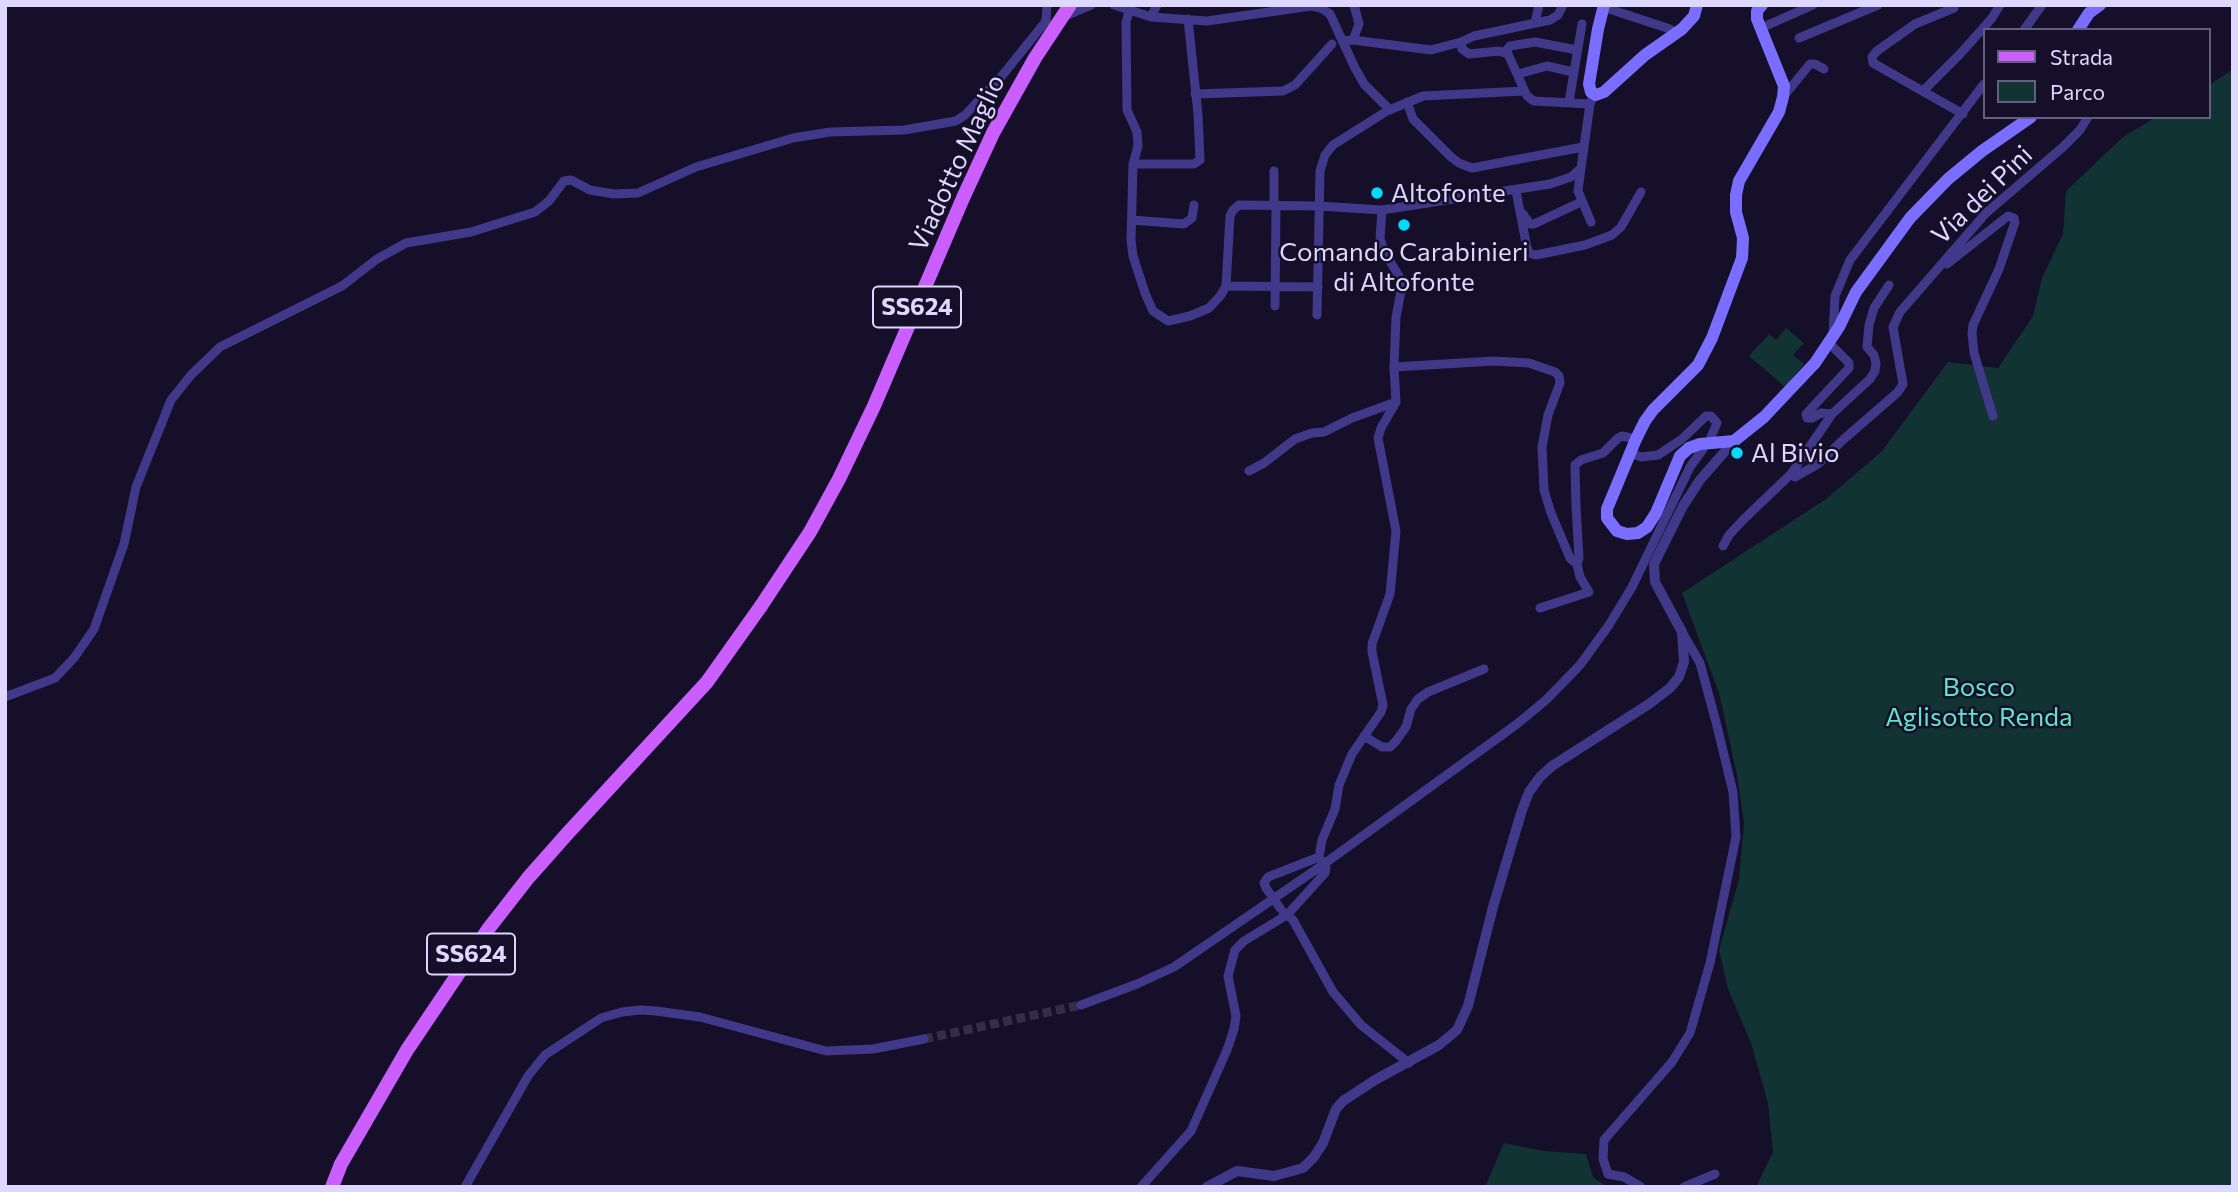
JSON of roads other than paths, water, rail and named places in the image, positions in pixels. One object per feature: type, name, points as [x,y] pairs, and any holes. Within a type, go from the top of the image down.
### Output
[{"type":"main road","name":"Viadotto Maglio","points":[[332,1187],[341,1164],[407,1050],[489,928],[566,834],[707,682],[810,532],[874,406],[962,198],[993,133],[1035,58],[1070,5]]},
{"type":"main road","points":[[1603,6],[1589,83],[1592,99],[1604,92],[1645,55],[1682,29],[1693,16],[1696,5]]},
{"type":"main road","points":[[1762,5],[1757,11],[1759,23],[1784,86],[1779,112],[1739,181],[1735,195],[1743,238],[1742,258],[1713,338],[1698,365],[1653,410],[1636,439],[1607,509],[1607,518],[1618,531],[1638,533],[1647,527],[1681,456],[1689,448],[1700,443],[1734,441],[1764,417],[1815,363],[1831,340],[1856,292],[1910,218],[1973,158],[2028,119]]},
{"type":"main road","points":[[2079,28],[2089,13],[2100,5]]},
{"type":"street","points":[[5,697],[55,678],[74,658],[94,628],[124,544],[136,487],[171,400],[191,375],[220,347],[342,286],[377,259],[406,243],[471,232],[535,212],[550,201],[564,181],[571,180],[590,190],[614,194],[638,193],[696,167],[793,138],[830,132],[904,130],[956,121],[1001,77],[1046,21],[1047,5]]},
{"type":"street","points":[[1046,21],[1058,19],[1091,5]]},
{"type":"street","points":[[1114,5],[1151,17],[1207,21],[1311,6],[1321,8],[1330,14],[1364,84],[1390,110]]},
{"type":"street","points":[[1151,17],[1157,5]]},
{"type":"street","points":[[1195,94],[1283,91],[1294,85],[1359,24],[1354,5]]},
{"type":"street","points":[[1535,23],[1539,5]]},
{"type":"street","points":[[1341,41],[1431,50],[1474,36],[1554,18],[1563,5]]},
{"type":"street","points":[[1759,23],[1813,5]]},
{"type":"street","points":[[1799,38],[1878,5]]},
{"type":"street","points":[[1983,28],[2000,5]]},
{"type":"street","points":[[2025,28],[2042,5]]},
{"type":"street","points":[[1603,6],[1670,29]]},
{"type":"street","points":[[1954,8],[1915,24],[1872,57],[1873,63],[1963,114]]},
{"type":"street","points":[[1129,12],[1126,22],[1127,110],[1137,132],[1138,146],[1133,164],[1131,240],[1136,268],[1149,302],[1158,316],[1168,321],[1190,316],[1213,304],[1226,286],[1230,216],[1233,210],[1242,204],[1382,210],[1550,184],[1571,177],[1581,168]]},
{"type":"street","points":[[1133,164],[1198,163],[1200,160],[1193,51],[1188,19]]},
{"type":"street","points":[[1569,102],[1582,24]]},
{"type":"street","points":[[1923,91],[1982,29]]},
{"type":"street","points":[[1461,42],[1462,49],[1469,54],[1504,52],[1510,46],[1535,42],[1577,50]]},
{"type":"street","points":[[1504,52],[1511,58],[1530,99],[1538,102],[1592,99],[1578,187],[1581,202],[1591,222]]},
{"type":"street","points":[[1783,97],[1810,64],[1824,69]]},
{"type":"street","points":[[1518,74],[1547,66],[1573,72]]},
{"type":"street","points":[[1832,414],[1821,413],[1807,418],[1806,414],[1849,368],[1849,363],[1831,340],[1835,296],[1850,260],[1982,87]]},
{"type":"street","points":[[1317,315],[1322,164],[1333,145],[1342,137],[1390,110],[1423,96],[1524,91]]},
{"type":"street","points":[[1407,102],[1413,119],[1451,158],[1472,168],[1583,147]]},
{"type":"street","name":"Via dei Pini","points":[[1791,474],[1794,477],[1818,464],[1898,392],[1903,384],[1893,327],[1900,312],[1986,213],[2063,147],[2087,119]]},
{"type":"street","points":[[1274,171],[1275,306]]},
{"type":"street","points":[[1516,191],[1528,250],[1536,255],[1585,245],[1612,235],[1621,227],[1642,192]]},
{"type":"street","points":[[1521,213],[1530,224],[1534,224],[1581,202]]},
{"type":"street","points":[[1132,220],[1184,224],[1192,218],[1194,205]]},
{"type":"street","points":[[1141,1187],[1191,1131],[1227,1050],[1236,1016],[1228,976],[1235,950],[1244,941],[1287,915],[1325,873],[1326,868],[1321,861],[1322,840],[1335,809],[1342,776],[1352,754],[1377,720],[1382,705],[1372,644],[1390,594],[1395,531],[1378,438],[1396,402],[1396,317],[1402,286],[1380,239],[1382,210]]},
{"type":"street","name":"Via dei Pini","points":[[1933,272],[1942,268],[2008,216],[2014,218],[1999,269],[1973,325],[1972,334],[1974,354],[1993,416]]},
{"type":"street","points":[[1723,546],[1744,519],[1791,474],[1832,414],[1870,379],[1876,364],[1874,355],[1867,347],[1867,336],[1874,308],[1889,285]]},
{"type":"street","points":[[1226,286],[1318,287]]},
{"type":"street","points":[[1394,367],[1494,360],[1529,363],[1557,374],[1560,383],[1548,415],[1542,447],[1544,490],[1570,558],[1577,564],[1580,577],[1589,592],[1539,608]]},
{"type":"street","points":[[1249,471],[1295,439],[1324,432],[1352,418],[1396,402]]},
{"type":"street","points":[[1630,453],[1641,457],[1658,455],[1682,439],[1706,416],[1711,416],[1717,423],[1711,437]]},
{"type":"street","points":[[1577,564],[1580,558],[1576,465],[1581,460],[1603,453],[1622,436],[1636,439]]},
{"type":"street","points":[[1642,1187],[1624,1177],[1608,1174],[1603,1159],[1604,1140],[1672,1062],[1690,1033],[1710,963],[1736,837],[1733,792],[1700,663],[1655,582],[1654,564],[1683,506],[1700,480],[1734,441]]},
{"type":"street","points":[[1081,1005],[1174,967],[1233,928],[1321,861],[1537,708],[1564,683],[1602,636],[1632,587],[1690,467],[1703,449]]},
{"type":"street","points":[[1207,1187],[1237,1171],[1274,1176],[1303,1168],[1314,1157],[1336,1109],[1343,1101],[1446,1041],[1457,1030],[1466,1015],[1491,914],[1529,792],[1552,766],[1670,688],[1679,677],[1684,662],[1682,632]]},
{"type":"street","points":[[1364,736],[1382,747],[1390,747],[1406,727],[1410,709],[1418,698],[1484,669]]},
{"type":"street","points":[[1321,861],[1268,877],[1264,883],[1266,888],[1280,908],[1293,920],[1333,992],[1361,1025],[1409,1063]]},
{"type":"street","points":[[465,1187],[528,1076],[545,1055],[601,1018],[640,1010],[700,1017],[826,1051],[873,1049],[924,1039]]},
{"type":"street","points":[[1684,1187],[1715,1174]]},
{"type":"tunnel","points":[[924,1039],[1081,1005]]},
{"type":"place","name":"Altofonte","points":[[1377,193]]},
{"type":"place","name":"Comando Carabinieri di Altofonte","points":[[1404,225]]},
{"type":"place","name":"Al Bivio","points":[[1737,453]]},
{"type":"park label","name":"Bosco Aglisotto Renda","points":[[1979,702]]}]
